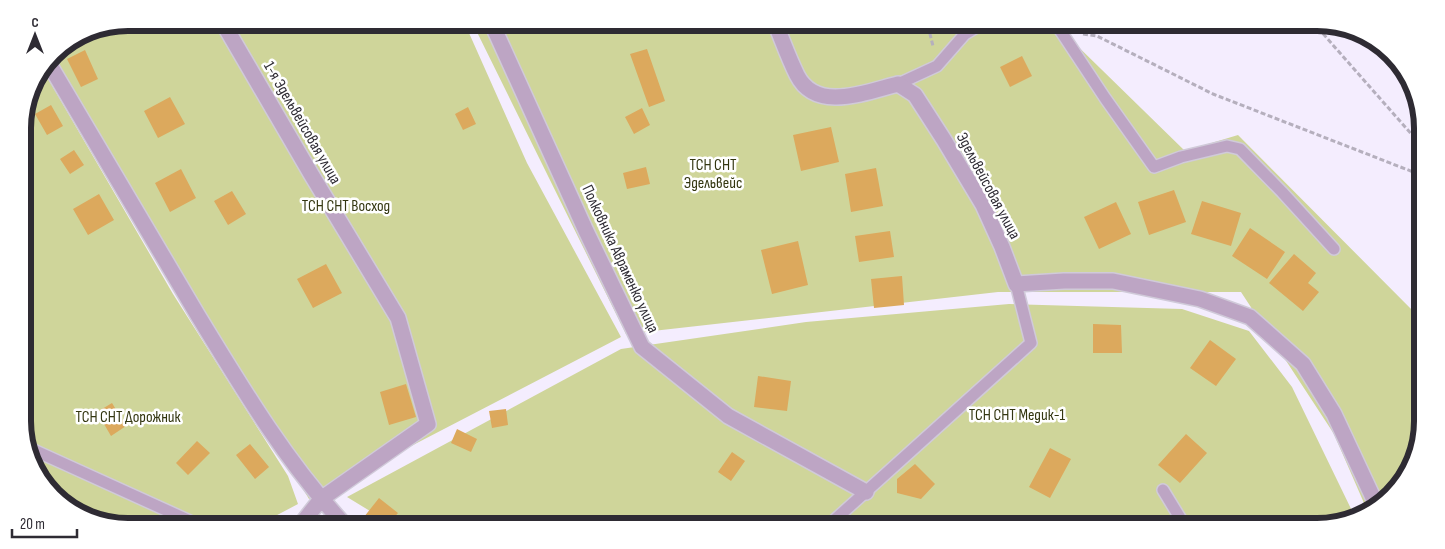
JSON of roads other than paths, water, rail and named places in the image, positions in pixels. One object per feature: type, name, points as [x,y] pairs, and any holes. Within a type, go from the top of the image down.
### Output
[{"type":"street","name":"1-я Эдельвейсовая улица","points":[[228,31],[398,318],[428,424],[321,499],[306,518]]},
{"type":"street","name":"Полковника Авраменко улица","points":[[495,31],[586,231],[642,347],[728,416],[866,492]]},
{"type":"street","points":[[778,31],[797,76],[804,86],[814,93],[825,97],[837,98],[898,84]]},
{"type":"street","points":[[52,68],[139,218],[256,411],[321,499],[338,518]]},
{"type":"street","name":"Эдельвейсовая улица","points":[[898,84],[915,95],[949,148],[982,205],[1002,247],[1016,284]]},
{"type":"street","points":[[1016,284],[1064,281],[1113,281],[1200,299],[1250,317],[1303,364],[1334,414],[1374,499]]},
{"type":"lane","points":[[898,84],[937,66],[970,31]]},
{"type":"lane","points":[[1061,31],[1105,98],[1154,167],[1181,156],[1227,146],[1240,149],[1334,249]]},
{"type":"lane","points":[[837,518],[1031,343],[1016,284]]},
{"type":"lane","points":[[36,451],[183,518]]},
{"type":"lane","points":[[1163,490],[1180,518]]},
{"type":"park label","name":"ТСН СНТ Эдельвейс","points":[[713,174]]},
{"type":"park label","name":"ТСН СНТ Восход","points":[[346,206]]},
{"type":"park label","name":"ТСН СНТ Медик-1","points":[[1017,415]]},
{"type":"park label","name":"ТСН СНТ Дорожник","points":[[128,417]]}]
